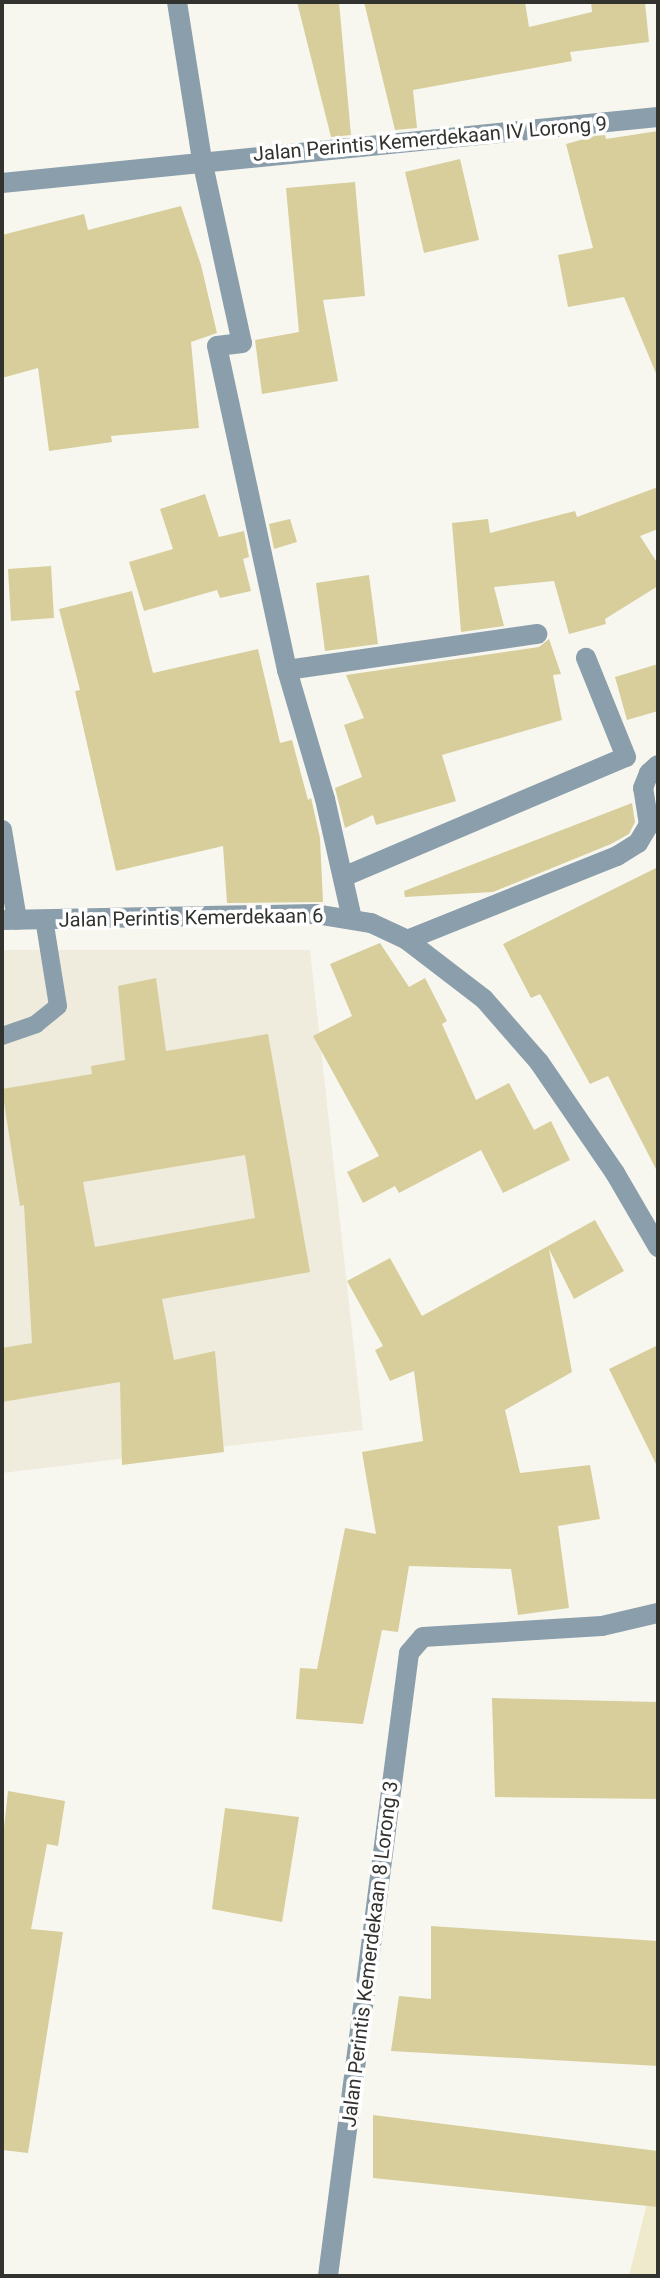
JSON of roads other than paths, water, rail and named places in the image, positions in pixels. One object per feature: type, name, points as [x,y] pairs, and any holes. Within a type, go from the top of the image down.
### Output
[{"type":"street","points":[[177,2],[202,160],[242,343],[217,346],[287,670],[352,919]]},
{"type":"street","name":"Jalan Perintis Kemerdekaan IV Lorong 9","points":[[2,183],[202,160],[658,117]]},
{"type":"street","points":[[287,670],[537,634]]},
{"type":"street","points":[[343,877],[626,757],[586,658]]},
{"type":"street","points":[[407,940],[617,856],[638,843],[649,825],[643,788],[658,765]]},
{"type":"street","points":[[2,830],[10,920]]},
{"type":"street","name":"Jalan Perintis Kemerdekaan 6","points":[[10,920],[315,914],[371,923],[407,940],[484,999],[539,1062],[615,1173],[658,1247]]},
{"type":"street","name":"Jalan Perintis Kemerdekaan 8 Lorong 3","points":[[328,2276],[409,1653],[423,1637],[602,1626],[658,1613]]},
{"type":"lane","points":[[2,1036],[36,1024],[58,1006],[44,919]]}]
